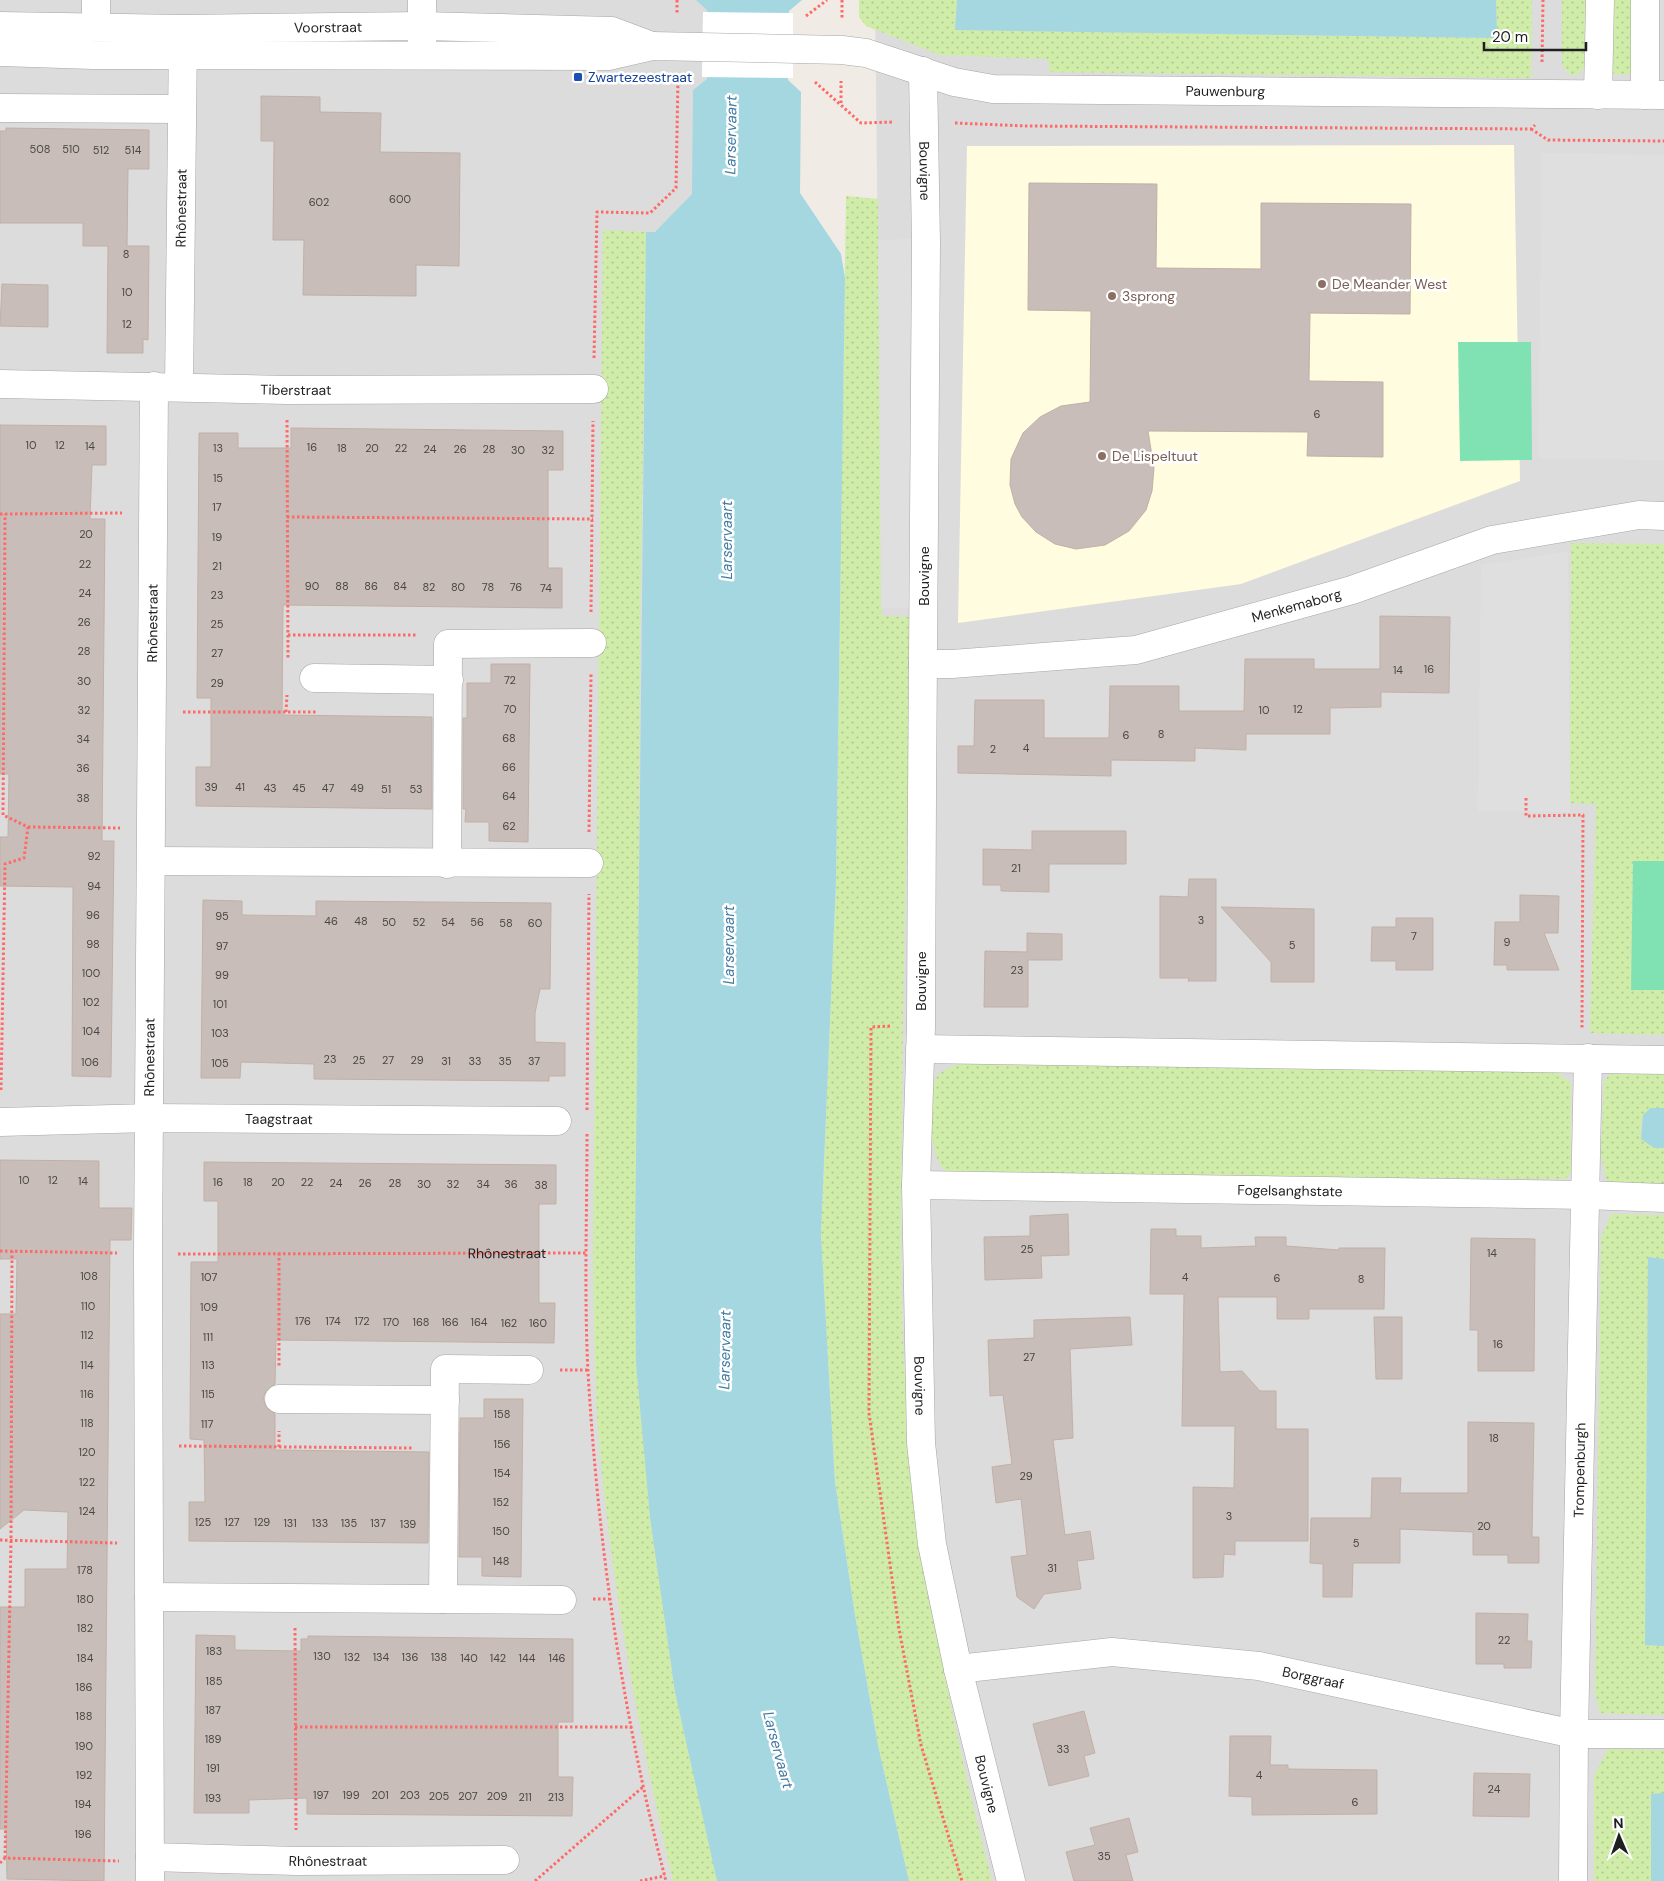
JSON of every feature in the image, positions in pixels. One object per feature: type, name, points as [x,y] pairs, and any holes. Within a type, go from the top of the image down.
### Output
[{"type":"street","points":[[1598,95],[1600,0]]},
{"type":"street","points":[[1645,0],[1654,95]]},
{"type":"street","name":"Voorstraat","points":[[0,26],[96,13],[183,41],[422,54],[608,56],[677,46]]},
{"type":"street","points":[[422,13],[422,54]]},
{"type":"street","name":"Voorstraat","points":[[0,52],[93,55],[183,41],[422,13],[612,31],[677,46]]},
{"type":"street","name":"Rhônestraat","points":[[183,41],[166,386],[154,513],[148,1254],[150,1866],[296,1861],[505,1860]]},
{"type":"street","name":"Pauwenburg","points":[[677,46],[793,48],[866,53],[954,82],[993,89],[1654,95]]},
{"type":"street","name":"Bouvigne","points":[[923,71],[926,253],[920,1048],[916,1185],[921,1444],[932,1544],[958,1669],[1011,1881]]},
{"type":"street","points":[[0,108],[181,109]]},
{"type":"street","name":"Tiberstraat","points":[[0,384],[286,390],[594,389]]},
{"type":"street","name":"Menkemaborg","points":[[923,664],[952,664],[1136,650],[1352,590],[1492,540],[1639,515],[1664,516]]},
{"type":"street","points":[[447,864],[448,644],[592,643]]},
{"type":"street","points":[[314,678],[449,680]]},
{"type":"street","points":[[151,860],[589,864]]},
{"type":"street","points":[[920,1048],[1664,1060]]},
{"type":"street","name":"Trompenburgh","points":[[1573,1881],[1574,1734],[1588,1058]]},
{"type":"street","name":"Taagstraat","points":[[0,1122],[150,1118],[557,1121]]},
{"type":"street","name":"Fogelsanghstate","points":[[916,1185],[1586,1195],[1664,1198]]},
{"type":"street","points":[[443,1599],[445,1369],[529,1370]]},
{"type":"street","points":[[280,1399],[445,1400]]},
{"type":"street","points":[[149,1597],[562,1600]]},
{"type":"street","name":"Borggraaf","points":[[958,1669],[1112,1652],[1259,1666],[1574,1734],[1664,1734]]},
{"type":"path","points":[[801,21],[827,0]]},
{"type":"path","points":[[587,1112],[597,212],[650,213],[676,188],[677,46]]},
{"type":"path","points":[[810,77],[841,103]]},
{"type":"path","points":[[1531,129],[1548,140],[1664,141]]},
{"type":"path","points":[[286,390],[288,664]]},
{"type":"path","points":[[0,514],[154,513]]},
{"type":"path","points":[[5,514],[1,815],[28,827],[151,829]]},
{"type":"path","points":[[287,517],[593,520]]},
{"type":"path","points":[[286,712],[287,693]]},
{"type":"path","points":[[152,712],[324,712]]},
{"type":"path","points":[[1526,798],[1526,816],[1584,815],[1582,1037],[1588,1058]]},
{"type":"path","points":[[0,1122],[6,864],[24,858],[28,827]]},
{"type":"path","points":[[587,1132],[586,1253],[588,1370],[594,1454],[609,1599],[632,1727],[666,1881]]},
{"type":"path","points":[[0,1251],[148,1254]]},
{"type":"path","points":[[6,1858],[11,1540],[12,1251]]},
{"type":"path","points":[[278,1253],[279,1447]]},
{"type":"path","name":"Rhônestraat","points":[[148,1254],[586,1253]]},
{"type":"path","points":[[149,1446],[444,1448]]},
{"type":"path","points":[[0,1540],[149,1544]]},
{"type":"path","points":[[295,1598],[296,1861]]},
{"type":"path","points":[[295,1727],[632,1727]]},
{"type":"path","points":[[535,1881],[644,1786]]},
{"type":"path","points":[[0,1863],[6,1858],[150,1866]]},
{"type":"path","points":[[640,1881],[664,1876]]},
{"type":"shaded area","points":[[0,0],[709,0],[737,1881],[0,1881]]},
{"type":"shaded area","points":[[875,0],[1664,0],[1664,1881],[951,1881],[869,1567],[882,617]]},
{"type":"shaded area","points":[[1514,145],[1520,481],[1241,584],[958,623],[967,146]]},
{"type":"shaded area","points":[[1542,153],[1664,155],[1664,460],[1538,458]]},
{"type":"shaded area","points":[[912,239],[913,608],[881,608],[878,240]]},
{"type":"shaded area","points":[[1568,551],[1570,812],[1478,811],[1481,565]]},
{"type":"green space","points":[[859,0],[957,0],[955,30],[1497,38],[1496,0],[1532,0],[1531,78],[1050,72],[1048,59],[940,55],[866,26],[859,17]]},
{"type":"green space","points":[[1562,0],[1592,0],[1587,65],[1579,73],[1572,76],[1562,66]]},
{"type":"green space","points":[[1611,0],[1635,0],[1635,74],[1609,75]]},
{"type":"green space","points":[[846,196],[878,199],[882,616],[911,617],[901,1224],[904,1367],[907,1403],[920,1524],[939,1644],[963,1763],[992,1881],[909,1881],[878,1745],[855,1615],[835,1482],[821,1234],[836,882]]},
{"type":"green space","points":[[603,230],[646,232],[640,641],[636,1364],[650,1517],[675,1692],[717,1881],[673,1881],[629,1668],[606,1507],[598,1428],[593,1253]]},
{"type":"green space","points":[[1458,342],[1531,342],[1532,460],[1460,461]]},
{"type":"green space","points":[[1571,543],[1664,544],[1664,861],[1633,861],[1631,990],[1664,990],[1664,1035],[1590,1033],[1596,804],[1570,803]]},
{"type":"green space","points":[[1633,861],[1664,861],[1664,990],[1631,990]]},
{"type":"green space","points":[[970,1061],[1549,1066],[1571,1083],[1571,1172],[1566,1179],[976,1176],[956,1174],[945,1170],[936,1154],[931,1126],[931,1098],[936,1078],[942,1072]]},
{"type":"green space","points":[[1616,1067],[1664,1068],[1664,1108],[1651,1110],[1643,1116],[1641,1139],[1654,1148],[1664,1148],[1664,1184],[1607,1183],[1601,1155],[1604,1081]]},
{"type":"green space","points":[[1611,1214],[1664,1215],[1664,1259],[1648,1257],[1645,1645],[1664,1646],[1664,1715],[1600,1713],[1595,1692],[1601,1237]]},
{"type":"green space","points":[[1608,1749],[1664,1750],[1664,1793],[1651,1794],[1651,1881],[1594,1881],[1594,1776]]},
{"type":"water","name":"Larservaart","points":[[696,0],[802,0],[789,11],[788,80],[801,92],[800,193],[841,254],[845,278],[836,882],[821,1234],[835,1482],[855,1615],[878,1745],[909,1881],[717,1881],[675,1692],[650,1517],[636,1364],[635,1255],[646,232],[655,232],[692,194],[693,90],[707,79],[707,10]]},
{"type":"water","points":[[957,0],[1496,0],[1497,38],[955,30]]},
{"type":"water","points":[[1651,1108],[1664,1108],[1664,1148],[1654,1148],[1641,1139],[1643,1115]]},
{"type":"water","points":[[1648,1257],[1664,1259],[1664,1646],[1645,1645]]},
{"type":"water","points":[[1664,1793],[1664,1881],[1651,1881],[1651,1794]]},
{"type":"pier","points":[[703,12],[793,13],[793,78],[702,77]]},
{"type":"building","points":[[261,96],[320,97],[320,112],[381,113],[380,152],[460,153],[459,266],[416,265],[416,296],[303,295],[304,240],[273,240],[274,141],[261,141]]},
{"type":"building","points":[[6,128],[149,130],[149,169],[128,169],[127,246],[149,246],[148,340],[143,339],[143,353],[107,353],[108,246],[83,246],[83,223],[0,223],[0,131],[6,131]]},
{"type":"building","points":[[1029,183],[1157,184],[1156,268],[1261,269],[1261,203],[1411,204],[1410,314],[1310,313],[1309,381],[1383,382],[1383,457],[1307,456],[1308,432],[1148,431],[1154,468],[1152,491],[1146,510],[1129,531],[1105,545],[1076,549],[1055,544],[1036,532],[1022,517],[1015,504],[1010,485],[1011,459],[1023,433],[1040,417],[1061,406],[1090,402],[1091,311],[1028,310]]},
{"type":"building","points":[[2,284],[48,285],[48,327],[0,326]]},
{"type":"building","points":[[0,425],[106,426],[106,465],[92,465],[90,519],[105,519],[102,841],[114,841],[111,1077],[72,1076],[73,887],[0,886],[0,837],[8,837],[9,774],[0,774]]},
{"type":"building","points":[[291,428],[563,431],[563,470],[548,470],[548,568],[562,568],[562,608],[283,605],[282,715],[432,717],[432,809],[196,806],[196,767],[211,767],[211,698],[197,698],[199,433],[238,433],[238,448],[291,448]]},
{"type":"building","points":[[1380,616],[1450,617],[1449,693],[1381,692],[1381,707],[1330,708],[1330,734],[1246,734],[1246,750],[1195,748],[1195,761],[1111,760],[1111,776],[958,773],[958,746],[974,746],[975,700],[1044,700],[1044,738],[1109,738],[1110,686],[1179,686],[1179,711],[1244,711],[1245,659],[1314,659],[1314,669],[1380,669]]},
{"type":"building","points":[[491,664],[530,664],[528,842],[489,841],[489,822],[465,822],[466,809],[463,809],[463,718],[467,718],[467,683],[491,683]]},
{"type":"building","points":[[1032,831],[1126,831],[1126,864],[1049,864],[1049,892],[1001,891],[1001,885],[983,885],[983,849],[1032,850]]},
{"type":"building","points":[[1189,879],[1216,879],[1216,981],[1188,981],[1189,978],[1160,978],[1160,896],[1188,897]]},
{"type":"building","points":[[1520,895],[1559,896],[1558,933],[1544,933],[1559,970],[1507,970],[1507,965],[1494,965],[1495,922],[1520,922]]},
{"type":"building","points":[[203,900],[242,901],[242,915],[316,916],[316,901],[551,903],[550,989],[540,989],[535,1013],[535,1042],[565,1043],[565,1076],[549,1076],[549,1081],[314,1079],[314,1064],[241,1062],[240,1078],[201,1078]]},
{"type":"building","points":[[1221,907],[1314,909],[1314,982],[1271,982],[1271,962]]},
{"type":"building","points":[[1396,918],[1433,918],[1433,970],[1396,970],[1396,961],[1371,961],[1372,927],[1396,927]]},
{"type":"building","points":[[1027,933],[1062,934],[1062,960],[1028,960],[1028,1007],[984,1007],[985,951],[1027,952]]},
{"type":"building","points":[[0,1160],[99,1161],[99,1208],[132,1208],[131,1240],[110,1240],[104,1881],[7,1879],[6,1829],[0,1829],[0,1607],[25,1607],[25,1569],[67,1569],[68,1512],[24,1510],[0,1529],[0,1314],[16,1314],[17,1259],[0,1259]]},
{"type":"building","points":[[204,1162],[556,1165],[556,1204],[539,1204],[539,1303],[555,1303],[554,1343],[276,1340],[275,1384],[266,1391],[263,1398],[266,1407],[275,1414],[275,1450],[429,1452],[428,1543],[189,1541],[189,1502],[205,1502],[204,1440],[190,1439],[191,1262],[218,1262],[218,1201],[204,1201]]},
{"type":"building","points":[[1068,1214],[1069,1255],[1041,1256],[1042,1278],[985,1280],[984,1237],[1030,1236],[1030,1216]]},
{"type":"building","points":[[1151,1229],[1176,1229],[1176,1236],[1201,1236],[1201,1248],[1256,1246],[1255,1237],[1286,1237],[1286,1246],[1339,1250],[1339,1248],[1385,1248],[1384,1309],[1309,1309],[1309,1319],[1277,1319],[1277,1297],[1218,1297],[1220,1372],[1242,1371],[1260,1391],[1276,1391],[1276,1429],[1308,1429],[1308,1541],[1235,1541],[1235,1555],[1224,1554],[1223,1577],[1193,1578],[1193,1487],[1234,1488],[1235,1426],[1182,1426],[1184,1294],[1150,1294]]},
{"type":"building","points":[[1471,1238],[1535,1239],[1534,1371],[1478,1371],[1478,1330],[1470,1330]]},
{"type":"building","points":[[1130,1317],[1132,1345],[1070,1349],[1073,1438],[1053,1440],[1065,1535],[1090,1531],[1094,1559],[1077,1561],[1081,1589],[1044,1594],[1034,1609],[1017,1597],[1011,1557],[1027,1555],[1021,1499],[996,1503],[992,1467],[1012,1464],[1003,1395],[990,1396],[988,1340],[1034,1338],[1034,1320]]},
{"type":"building","points":[[1374,1317],[1402,1317],[1402,1379],[1376,1379]]},
{"type":"building","points":[[484,1399],[523,1399],[521,1577],[482,1576],[482,1557],[459,1557],[460,1418],[484,1418]]},
{"type":"building","points":[[1468,1422],[1534,1423],[1532,1537],[1539,1537],[1539,1563],[1508,1563],[1508,1555],[1473,1555],[1473,1532],[1400,1529],[1400,1563],[1353,1563],[1352,1597],[1323,1597],[1323,1564],[1310,1563],[1311,1518],[1371,1518],[1372,1478],[1401,1478],[1400,1493],[1468,1493]]},
{"type":"building","points":[[1476,1613],[1528,1614],[1527,1641],[1532,1641],[1531,1668],[1504,1668],[1504,1664],[1476,1664]]},
{"type":"building","points":[[196,1635],[235,1636],[235,1650],[301,1651],[301,1639],[308,1639],[308,1636],[573,1639],[573,1722],[558,1722],[558,1777],[573,1777],[572,1816],[307,1814],[307,1798],[249,1800],[249,1813],[194,1813]]},
{"type":"building","points":[[1084,1711],[1095,1753],[1084,1756],[1089,1776],[1049,1786],[1033,1724]]},
{"type":"building","points":[[1230,1736],[1271,1736],[1270,1765],[1288,1765],[1288,1769],[1377,1770],[1377,1814],[1252,1815],[1252,1797],[1229,1796]]},
{"type":"building","points":[[1474,1773],[1530,1774],[1529,1817],[1473,1816]]},
{"type":"building","points":[[1129,1818],[1138,1852],[1126,1855],[1133,1881],[1074,1881],[1066,1852],[1095,1845],[1090,1828]]},
{"type":"place","name":"Zwartezeestraat","points":[[578,77]]},
{"type":"place","name":"De Meander West","points":[[1322,284]]},
{"type":"place","name":"3sprong","points":[[1112,296]]},
{"type":"place","name":"De Lispeltuut","points":[[1102,456]]}]
